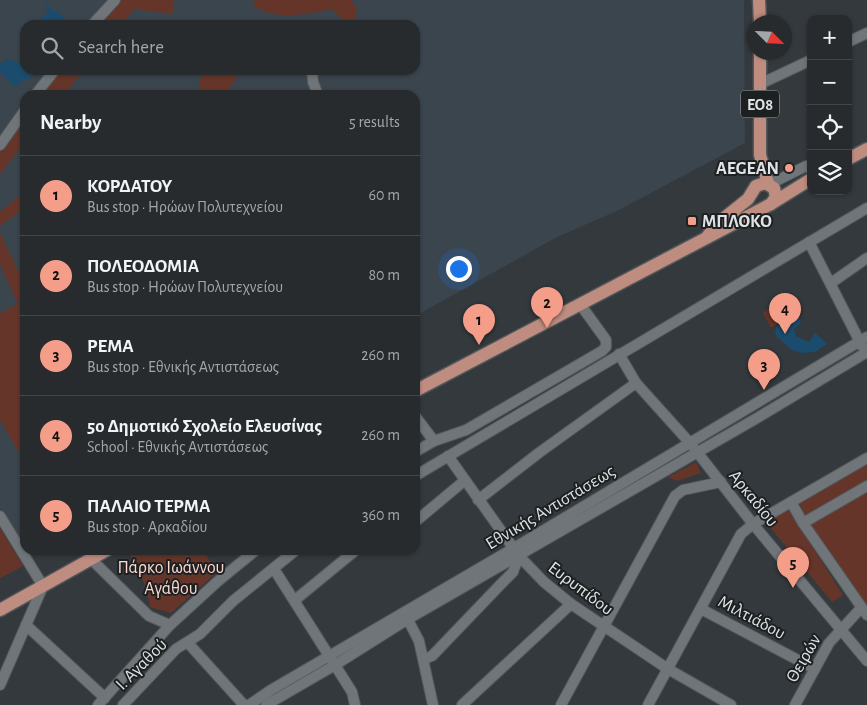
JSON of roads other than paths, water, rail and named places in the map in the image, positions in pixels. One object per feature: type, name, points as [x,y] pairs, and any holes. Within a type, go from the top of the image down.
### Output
[{"type":"main road","points":[[760,0],[760,15]]},
{"type":"main road","name":"ΕΟ8","points":[[760,60],[760,155],[776,197],[768,205]]},
{"type":"main road","points":[[852,157],[867,149]]},
{"type":"main road","name":"ΕΟ8","points":[[753,190],[756,165],[760,155]]},
{"type":"main road","points":[[707,237],[718,224],[741,205],[753,190],[762,183],[771,185],[807,180]]},
{"type":"main road","points":[[420,388],[768,205],[807,182]]},
{"type":"main road","points":[[753,190],[752,196],[757,204],[768,205]]},
{"type":"main road","points":[[0,610],[98,555]]},
{"type":"street","points":[[97,20],[115,0]]},
{"type":"street","points":[[852,40],[867,33]]},
{"type":"street","points":[[760,84],[807,62]]},
{"type":"street","points":[[39,90],[51,75]]},
{"type":"street","points":[[312,75],[316,90]]},
{"type":"street","points":[[0,145],[4,135],[20,116]]},
{"type":"street","points":[[771,185],[807,167]]},
{"type":"street","points":[[420,473],[867,208]]},
{"type":"street","points":[[809,242],[863,339],[867,353]]},
{"type":"street","points":[[831,283],[867,258]]},
{"type":"street","points":[[420,449],[434,441],[466,430],[602,351],[606,347],[606,340],[580,304]]},
{"type":"street","name":"Εθνικής Αντιστάσεως","points":[[516,552],[690,443],[863,339]]},
{"type":"street","name":"Εθνικής Αντιστάσεως","points":[[266,705],[332,660],[406,615],[516,552],[697,453],[867,353]]},
{"type":"street","name":"Αρκαδίου","points":[[619,354],[636,383],[690,443],[753,524],[867,661]]},
{"type":"street","points":[[478,500],[540,452],[636,383]]},
{"type":"street","points":[[420,423],[434,441]]},
{"type":"street","name":"Ευρυπίδου","points":[[448,456],[516,552],[544,582],[571,604],[668,669],[731,705]]},
{"type":"street","points":[[648,705],[741,534],[753,524],[867,458]]},
{"type":"street","points":[[420,518],[464,481]]},
{"type":"street","points":[[561,705],[675,496],[684,490],[721,482]]},
{"type":"street","points":[[803,524],[867,486]]},
{"type":"street","points":[[791,502],[803,524],[864,611]]},
{"type":"street","points":[[0,516],[20,549]]},
{"type":"street","points":[[424,659],[432,656],[513,572],[516,552]]},
{"type":"street","points":[[0,685],[43,586],[24,555]]},
{"type":"street","points":[[26,626],[102,702],[170,624],[250,555]]},
{"type":"street","points":[[188,643],[200,634],[233,601],[290,555]]},
{"type":"street","points":[[295,600],[350,555]]},
{"type":"street","points":[[91,559],[149,616],[157,621],[170,624]]},
{"type":"street","points":[[274,569],[352,692],[355,705]]},
{"type":"street","points":[[462,705],[571,604]]},
{"type":"street","name":"Μιλτιάδου","points":[[701,609],[815,669]]},
{"type":"street","name":"Θειρών","points":[[795,705],[829,642],[840,628],[864,611]]},
{"type":"street","points":[[406,615],[419,641],[434,705]]},
{"type":"street","name":"Ι. Αγαθού","points":[[123,705],[176,649],[188,643],[244,705]]},
{"type":"street","name":"Εθνικής Αντιστάσεως","points":[[249,705],[271,690],[332,660]]},
{"type":"place","name":"AEGEAN","points":[[789,168]]},
{"type":"place","name":"ΜΠΛΟΚΟ","points":[[692,221]]},
{"type":"place","name":"ΠΟΛΕΟΔΟΜΙΑ","points":[[547,328]]},
{"type":"place","name":"5ο Δημοτικό Σχολείο Ελευσίνας","points":[[785,334]]},
{"type":"place","name":"ΚΟΡΔΑΤΟΥ","points":[[479,345]]},
{"type":"place","name":"ΡΕΜΑ","points":[[764,390]]},
{"type":"place","name":"ΠΑΛΑΙΟ ΤΕΡΜΑ","points":[[793,588]]},
{"type":"park label","name":"Πάρκο Ιωάννου Αγάθου","points":[[171,577]]}]
